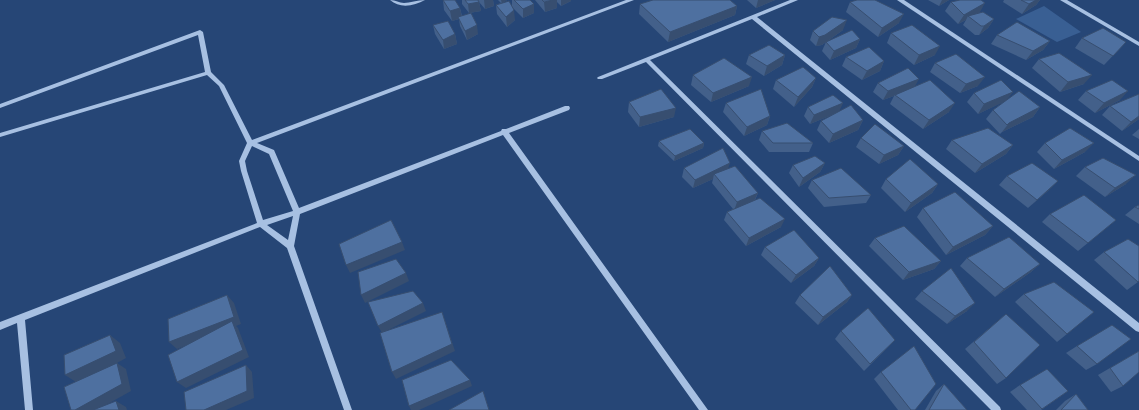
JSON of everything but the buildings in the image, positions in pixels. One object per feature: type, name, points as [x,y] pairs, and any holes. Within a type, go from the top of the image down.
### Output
[{"type":"street","points":[[393,0],[397,4],[404,5],[422,0]]},
{"type":"street","points":[[290,246],[261,224],[244,172],[242,161],[250,143],[631,0]]},
{"type":"street","points":[[600,78],[795,0]]},
{"type":"street","points":[[900,0],[1139,159]]},
{"type":"street","points":[[1063,0],[1139,44]]},
{"type":"street","points":[[753,17],[1139,328]]},
{"type":"street","points":[[0,106],[200,32],[208,73],[220,85],[250,143],[272,152],[297,212],[290,246],[348,410]]},
{"type":"street","points":[[647,60],[997,410]]},
{"type":"street","points":[[0,135],[208,73]]},
{"type":"street","points":[[0,326],[261,224],[297,212],[567,108]]},
{"type":"street","points":[[504,131],[704,410]]},
{"type":"street","points":[[21,318],[29,410]]},
{"type":"shaded area","points":[[1044,6],[1081,32],[1057,42],[1016,19]]}]
